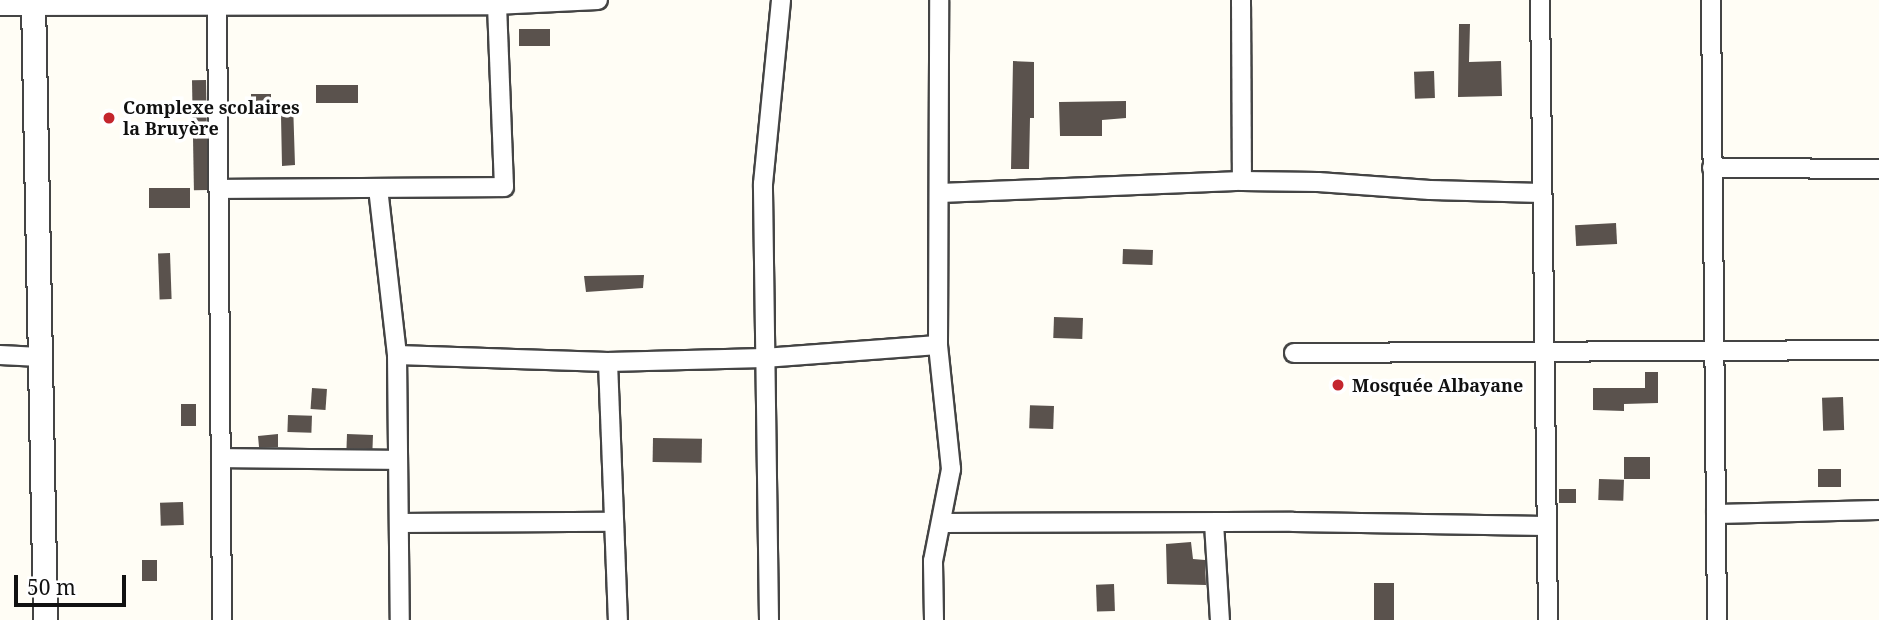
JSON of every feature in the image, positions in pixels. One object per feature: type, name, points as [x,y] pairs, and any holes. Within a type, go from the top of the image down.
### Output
[{"type":"street","points":[[0,6],[33,3],[217,6],[313,2],[497,5],[598,0]]},
{"type":"street","points":[[769,620],[763,184],[781,0]]},
{"type":"street","points":[[934,620],[933,561],[951,469],[938,345],[939,0]]},
{"type":"street","points":[[1241,0],[1242,181]]},
{"type":"street","points":[[1540,0],[1548,620]]},
{"type":"street","points":[[1711,0],[1717,620]]},
{"type":"street","points":[[33,3],[45,620]]},
{"type":"street","points":[[219,189],[504,187],[497,5]]},
{"type":"street","points":[[217,6],[222,620]]},
{"type":"street","points":[[1712,168],[1879,169]]},
{"type":"street","points":[[940,194],[1242,181],[1541,193]]},
{"type":"street","points":[[378,188],[397,355],[400,620]]},
{"type":"street","points":[[397,355],[608,362],[765,358],[938,345]]},
{"type":"street","points":[[1294,353],[1879,350]]},
{"type":"street","points":[[0,355],[40,357]]},
{"type":"street","points":[[608,362],[618,620]]},
{"type":"street","points":[[221,458],[398,460]]},
{"type":"street","points":[[1716,514],[1879,510]]},
{"type":"street","points":[[399,523],[614,522]]},
{"type":"street","points":[[941,523],[1545,526]]},
{"type":"street","points":[[1214,523],[1220,620]]},
{"type":"building","points":[[1459,24],[1470,24],[1469,62],[1501,61],[1502,96],[1458,97]]},
{"type":"building","points":[[519,29],[550,29],[550,46],[519,46]]},
{"type":"building","points":[[1013,61],[1034,62],[1034,118],[1030,118],[1029,169],[1011,169]]},
{"type":"building","points":[[1434,71],[1435,98],[1415,99],[1414,72]]},
{"type":"building","points":[[192,80],[206,80],[208,190],[194,190]]},
{"type":"building","points":[[316,85],[358,85],[358,103],[316,103]]},
{"type":"building","points":[[251,94],[271,94],[271,111],[251,111]]},
{"type":"building","points":[[1126,101],[1126,118],[1102,120],[1102,136],[1060,136],[1059,102]]},
{"type":"building","points":[[273,102],[293,102],[295,165],[282,166],[281,116],[273,116]]},
{"type":"building","points":[[149,188],[190,188],[190,208],[149,208]]},
{"type":"building","points":[[1616,223],[1617,244],[1576,246],[1575,225]]},
{"type":"building","points":[[1123,249],[1153,250],[1152,265],[1122,264]]},
{"type":"building","points":[[158,253],[170,253],[172,299],[160,299]]},
{"type":"building","points":[[644,275],[643,288],[586,292],[584,276]]},
{"type":"building","points":[[1054,317],[1083,318],[1082,339],[1053,338]]},
{"type":"building","points":[[1645,372],[1658,372],[1658,403],[1624,404],[1624,411],[1593,410],[1593,388],[1645,388]]},
{"type":"building","points":[[312,388],[327,389],[325,410],[311,409]]},
{"type":"building","points":[[1843,397],[1844,430],[1823,431],[1822,398]]},
{"type":"building","points":[[181,404],[196,404],[196,426],[181,426]]},
{"type":"building","points":[[1030,405],[1054,406],[1053,429],[1029,428]]},
{"type":"building","points":[[288,415],[312,416],[311,433],[287,432]]},
{"type":"building","points":[[278,434],[278,447],[259,447],[258,436]]},
{"type":"building","points":[[347,434],[373,435],[372,449],[347,448]]},
{"type":"building","points":[[653,438],[702,439],[702,463],[653,462]]},
{"type":"building","points":[[1624,457],[1650,457],[1650,479],[1624,479]]},
{"type":"building","points":[[1818,469],[1841,469],[1841,487],[1818,487]]},
{"type":"building","points":[[1599,479],[1624,480],[1623,501],[1598,500]]},
{"type":"building","points":[[1559,489],[1576,489],[1576,503],[1559,503]]},
{"type":"building","points":[[183,502],[184,525],[161,526],[160,503]]},
{"type":"building","points":[[1191,542],[1193,559],[1205,560],[1206,585],[1167,584],[1166,544]]},
{"type":"building","points":[[142,560],[157,560],[157,581],[142,581]]},
{"type":"building","points":[[1374,583],[1394,583],[1394,620],[1374,620]]},
{"type":"building","points":[[1114,584],[1115,611],[1097,612],[1096,585]]},
{"type":"place","name":"Complexe scolaires la Bruyère","points":[[109,118]]},
{"type":"place","name":"Mosquée Albayane","points":[[1338,385]]}]
